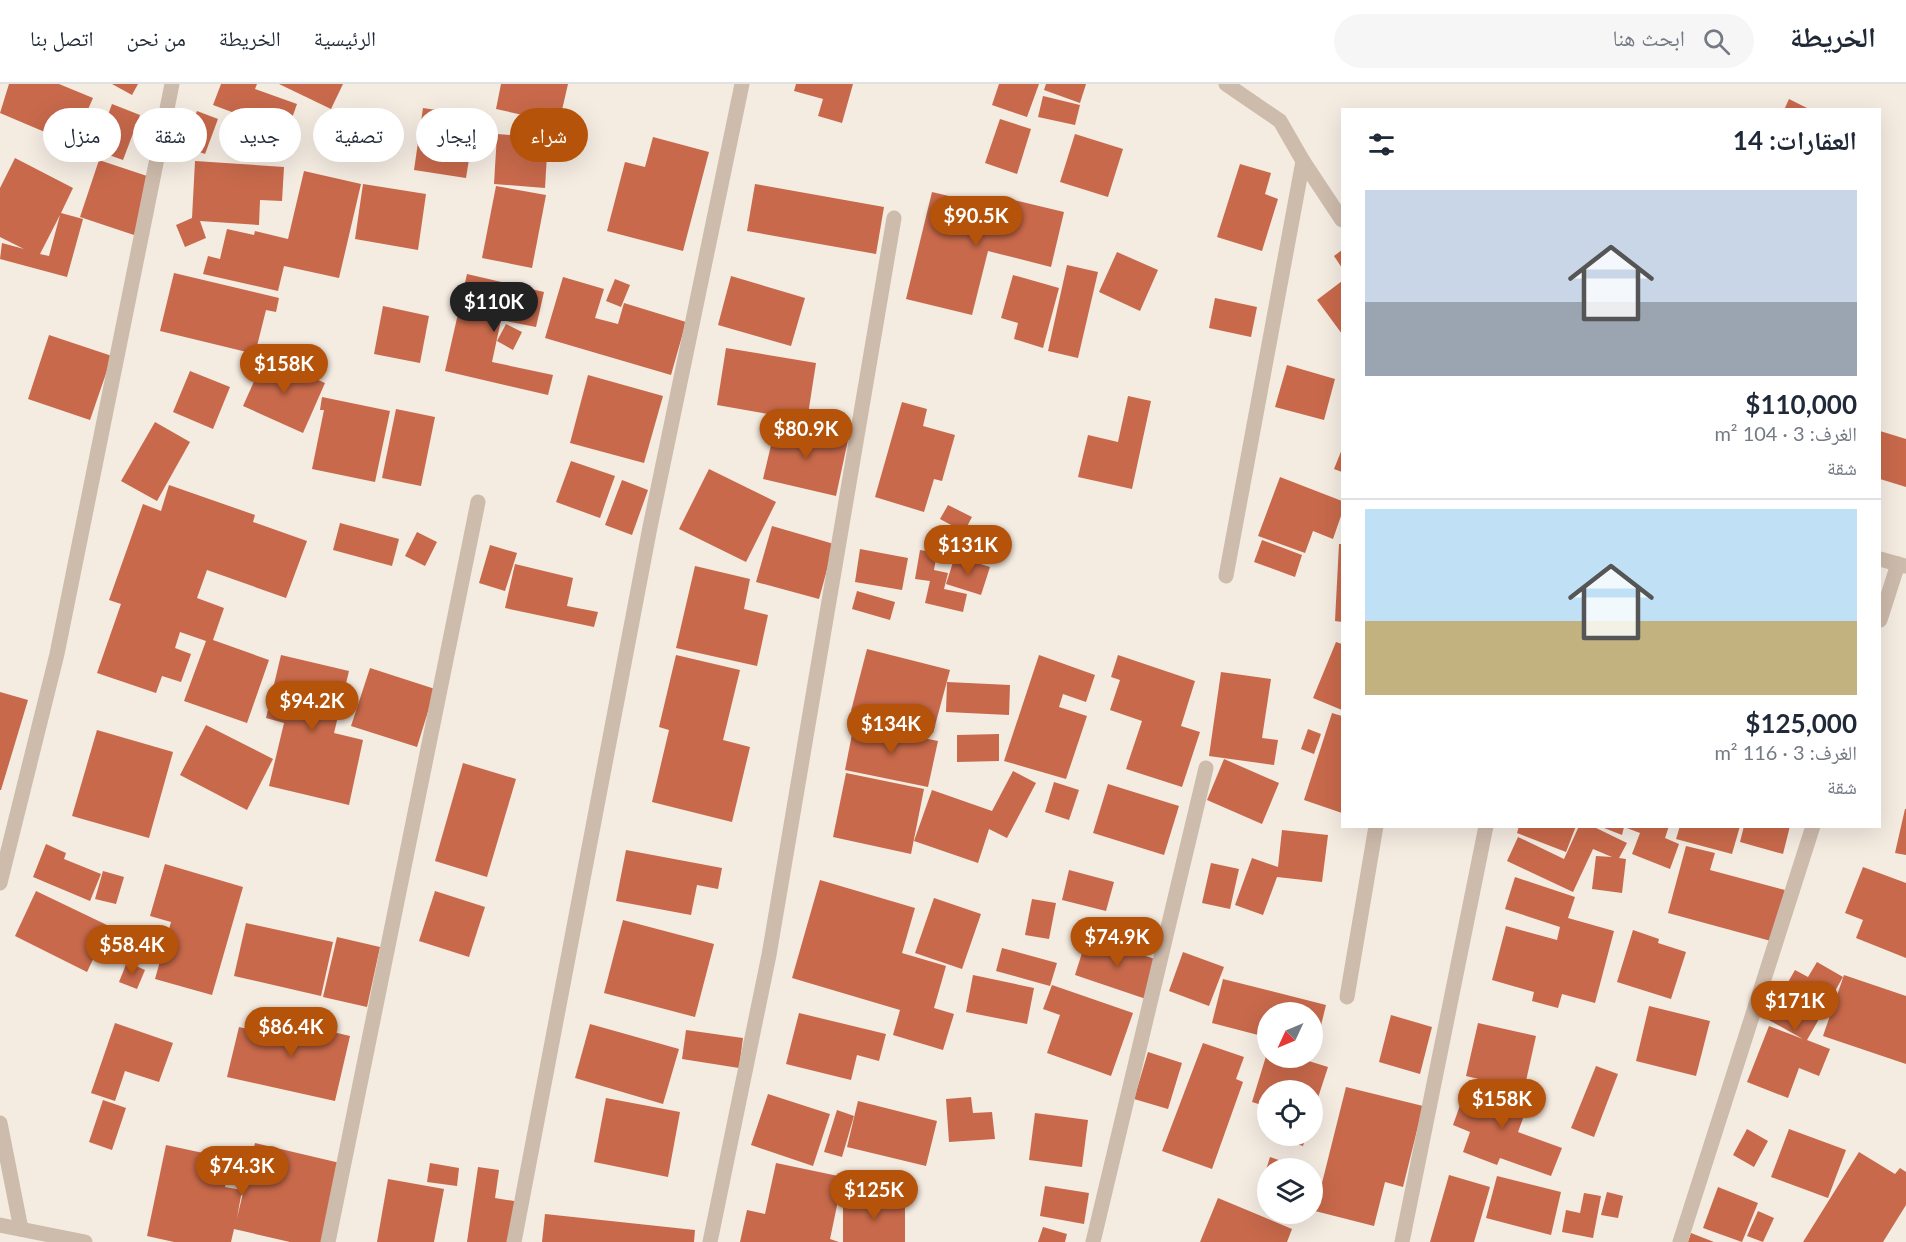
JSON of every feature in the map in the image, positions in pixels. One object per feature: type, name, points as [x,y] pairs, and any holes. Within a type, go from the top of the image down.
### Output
[{"type":"street","points":[[0,883],[57,654],[172,84]]},
{"type":"street","points":[[514,1242],[650,527],[742,84]]},
{"type":"street","points":[[1226,84],[1280,121],[1341,218]]},
{"type":"street","points":[[1226,576],[1303,161]]},
{"type":"street","points":[[710,1242],[771,944],[894,219]]},
{"type":"street","points":[[328,1242],[478,502]]},
{"type":"street","points":[[1881,559],[1902,565],[1881,618]]},
{"type":"street","points":[[1093,1242],[1206,768]]},
{"type":"street","points":[[1347,997],[1376,828]]},
{"type":"street","points":[[1401,1242],[1486,828]]},
{"type":"street","points":[[1680,1242],[1812,828]]},
{"type":"street","points":[[0,1123],[21,1229]]},
{"type":"street","points":[[0,1226],[85,1242]]},
{"type":"building","points":[[9,84],[59,84],[93,98],[89,108],[43,108],[43,131],[0,113]]},
{"type":"building","points":[[112,84],[138,84],[132,95]]},
{"type":"building","points":[[221,84],[257,84],[255,89],[297,104],[296,108],[221,108],[213,105]]},
{"type":"building","points":[[279,84],[343,84],[331,108]]},
{"type":"building","points":[[501,84],[568,84],[562,108],[510,108],[510,112],[496,108]]},
{"type":"building","points":[[796,84],[853,84],[842,123],[818,116],[823,99],[794,91]]},
{"type":"building","points":[[999,84],[1039,84],[1027,117],[992,105]]},
{"type":"building","points":[[1046,84],[1086,84],[1080,103],[1044,90]]},
{"type":"building","points":[[1043,96],[1080,105],[1075,125],[1038,117]]},
{"type":"building","points":[[1789,99],[1807,108],[1785,108]]},
{"type":"building","points":[[112,104],[133,112],[133,134],[123,160],[121,159],[121,108],[111,108]]},
{"type":"building","points":[[207,115],[218,119],[207,149]]},
{"type":"building","points":[[1000,119],[1031,129],[1017,174],[985,163]]},
{"type":"building","points":[[498,134],[510,135],[510,162],[547,162],[545,188],[494,184],[495,162],[498,162]]},
{"type":"building","points":[[1075,134],[1123,149],[1108,197],[1060,182]]},
{"type":"building","points":[[653,137],[709,152],[683,251],[607,231],[625,162],[645,167]]},
{"type":"building","points":[[416,156],[416,162],[469,162],[466,178],[414,170]]},
{"type":"building","points":[[15,158],[73,188],[61,213],[83,219],[67,277],[0,259],[2,243],[24,249],[0,237],[0,188]],"holes":[[[60,215],[49,256],[40,254]]]},
{"type":"building","points":[[98,162],[105,162],[153,178],[134,235],[80,217]]},
{"type":"building","points":[[195,162],[284,167],[282,201],[260,200],[259,225],[200,221],[206,238],[185,247],[176,225],[192,218]]},
{"type":"building","points":[[1240,164],[1271,173],[1265,194],[1278,199],[1262,251],[1217,237]]},
{"type":"building","points":[[304,171],[361,184],[339,278],[284,266],[278,291],[203,274],[208,256],[220,259],[227,229],[254,235],[255,231],[288,239]]},
{"type":"building","points":[[363,184],[426,194],[418,250],[355,239]]},
{"type":"building","points":[[755,184],[884,207],[876,254],[747,231]]},
{"type":"building","points":[[496,186],[546,195],[532,268],[482,258]]},
{"type":"building","points":[[932,192],[1003,209],[1005,198],[1064,212],[1051,267],[988,251],[972,315],[906,299]]},
{"type":"building","points":[[1341,251],[1341,266],[1334,256]]},
{"type":"building","points":[[1117,252],[1158,270],[1140,311],[1099,292]]},
{"type":"building","points":[[1067,265],[1098,272],[1078,358],[1048,351]]},
{"type":"building","points":[[174,273],[279,298],[276,312],[266,310],[255,354],[160,331]]},
{"type":"building","points":[[467,274],[544,292],[536,327],[501,320],[492,362],[553,375],[548,395],[445,371]]},
{"type":"building","points":[[1013,275],[1059,288],[1043,348],[1014,339],[1018,323],[1001,318]]},
{"type":"building","points":[[731,276],[805,298],[791,346],[718,325]]},
{"type":"building","points":[[563,277],[604,289],[595,318],[618,324],[624,303],[686,322],[671,375],[545,338]]},
{"type":"building","points":[[615,279],[630,285],[621,307],[606,301]]},
{"type":"building","points":[[1341,282],[1341,333],[1317,300]]},
{"type":"building","points":[[1215,298],[1257,307],[1251,337],[1209,328]]},
{"type":"building","points":[[383,306],[429,316],[420,363],[374,354]]},
{"type":"building","points":[[506,324],[522,332],[513,350],[497,341]]},
{"type":"building","points":[[49,335],[112,356],[90,420],[28,399]]},
{"type":"building","points":[[726,348],[816,363],[807,421],[717,405]]},
{"type":"building","points":[[265,357],[325,383],[303,433],[243,406]]},
{"type":"building","points":[[1287,365],[1335,379],[1324,420],[1275,407]]},
{"type":"building","points":[[190,371],[230,387],[213,429],[173,412]]},
{"type":"building","points":[[588,375],[663,396],[644,463],[570,443]]},
{"type":"building","points":[[1128,396],[1151,401],[1132,489],[1078,477],[1088,435],[1118,442]]},
{"type":"building","points":[[322,397],[390,411],[375,482],[312,469],[324,410],[320,410]]},
{"type":"building","points":[[902,402],[927,409],[923,426],[955,435],[942,481],[934,479],[924,512],[875,497]]},
{"type":"building","points":[[396,409],[435,417],[421,486],[382,478]]},
{"type":"building","points":[[155,422],[190,442],[157,501],[121,481]]},
{"type":"building","points":[[776,424],[848,440],[836,496],[763,479]]},
{"type":"building","points":[[1881,431],[1906,439],[1906,487],[1881,479]]},
{"type":"building","points":[[1341,452],[1341,472],[1334,469]]},
{"type":"building","points":[[571,461],[615,476],[600,518],[556,502]]},
{"type":"building","points":[[709,469],[776,502],[746,562],[679,529]]},
{"type":"building","points":[[1280,477],[1341,501],[1341,516],[1333,539],[1313,531],[1305,553],[1258,536]]},
{"type":"building","points":[[622,480],[648,490],[632,535],[605,525]]},
{"type":"building","points":[[169,485],[255,515],[253,522],[307,541],[286,598],[207,570],[197,598],[224,608],[213,640],[269,660],[247,723],[184,701],[206,641],[180,632],[175,648],[191,654],[181,682],[162,676],[156,693],[97,673],[121,604],[109,600],[143,504],[161,511]]},
{"type":"building","points":[[948,505],[972,517],[964,532],[940,519]]},
{"type":"building","points":[[340,523],[399,539],[392,566],[333,550]]},
{"type":"building","points":[[772,526],[834,544],[819,599],[756,582]]},
{"type":"building","points":[[417,532],[437,542],[425,566],[405,556]]},
{"type":"building","points":[[1262,540],[1302,555],[1295,577],[1254,562]]},
{"type":"building","points":[[1339,544],[1341,544],[1341,622],[1335,621]]},
{"type":"building","points":[[490,545],[517,553],[505,591],[479,583]]},
{"type":"building","points":[[860,549],[908,558],[902,590],[855,582]]},
{"type":"building","points":[[920,550],[937,553],[934,570],[948,573],[944,589],[967,594],[963,612],[925,603],[930,581],[915,579]]},
{"type":"building","points":[[955,556],[990,567],[981,595],[946,584]]},
{"type":"building","points":[[515,564],[573,578],[567,606],[598,612],[594,627],[505,608]]},
{"type":"building","points":[[695,566],[750,579],[744,609],[768,615],[757,666],[676,648]]},
{"type":"building","points":[[857,591],[895,602],[890,620],[852,609]]},
{"type":"building","points":[[1336,642],[1341,644],[1341,710],[1313,698]]},
{"type":"building","points":[[867,649],[950,670],[933,733],[851,711]]},
{"type":"building","points":[[281,655],[349,671],[334,733],[363,740],[349,805],[269,786],[284,723],[266,718]]},
{"type":"building","points":[[676,655],[740,670],[723,740],[750,747],[732,822],[652,802],[669,730],[659,727]]},
{"type":"building","points":[[1039,655],[1095,675],[1086,702],[1063,694],[1059,707],[1087,716],[1066,779],[1004,761]]},
{"type":"building","points":[[1118,655],[1195,681],[1181,726],[1200,732],[1182,787],[1126,769],[1142,721],[1110,710],[1120,680],[1111,677]]},
{"type":"building","points":[[370,668],[435,689],[417,747],[351,726]]},
{"type":"building","points":[[1221,672],[1271,679],[1262,738],[1278,740],[1274,765],[1209,756]]},
{"type":"building","points":[[947,682],[1010,685],[1009,715],[946,712]]},
{"type":"building","points":[[0,692],[28,700],[1,790],[0,790]]},
{"type":"building","points":[[1332,713],[1341,716],[1341,813],[1304,800]]},
{"type":"building","points":[[854,724],[938,741],[928,787],[845,770]]},
{"type":"building","points":[[206,725],[273,759],[247,810],[180,775]]},
{"type":"building","points":[[1308,729],[1321,734],[1314,754],[1301,749]]},
{"type":"building","points":[[97,730],[173,752],[149,838],[72,816]]},
{"type":"building","points":[[999,734],[999,761],[957,762],[957,735]]},
{"type":"building","points":[[1224,759],[1279,783],[1262,824],[1207,800]]},
{"type":"building","points":[[463,763],[516,779],[487,877],[435,861]]},
{"type":"building","points":[[1013,771],[1036,783],[1007,838],[989,829],[978,863],[914,841],[932,790],[992,811]]},
{"type":"building","points":[[846,773],[924,789],[911,854],[833,837]]},
{"type":"building","points":[[1054,782],[1079,790],[1069,820],[1045,812]]},
{"type":"building","points":[[1108,784],[1179,806],[1164,855],[1093,833]]},
{"type":"building","points":[[1906,809],[1906,855],[1895,853]]},
{"type":"building","points":[[1518,828],[1575,828],[1566,852],[1517,833]]},
{"type":"building","points":[[1578,828],[1596,828],[1627,843],[1619,858],[1626,859],[1622,893],[1592,889],[1596,856],[1612,857],[1593,849],[1573,892],[1507,861],[1518,837],[1564,859]]},
{"type":"building","points":[[1604,828],[1624,828],[1622,835]]},
{"type":"building","points":[[1627,828],[1668,828],[1665,838],[1679,844],[1670,869],[1632,854],[1640,833]]},
{"type":"building","points":[[1679,828],[1739,828],[1732,854],[1676,839]]},
{"type":"building","points":[[1744,828],[1790,828],[1783,854],[1740,842]]},
{"type":"building","points":[[1282,830],[1328,835],[1322,882],[1277,877],[1263,915],[1235,905],[1252,858],[1278,867]]},
{"type":"building","points":[[46,844],[66,853],[64,859],[101,874],[90,901],[33,877]]},
{"type":"building","points":[[1686,846],[1715,853],[1710,870],[1785,890],[1771,941],[1668,913]]},
{"type":"building","points":[[626,850],[722,868],[718,889],[697,885],[691,915],[616,901]]},
{"type":"building","points":[[1211,863],[1239,869],[1230,909],[1202,903]]},
{"type":"building","points":[[165,864],[243,887],[212,995],[155,979],[171,922],[150,916]]},
{"type":"building","points":[[1863,867],[1906,883],[1906,958],[1856,938],[1863,920],[1845,913]]},
{"type":"building","points":[[1069,870],[1114,882],[1106,911],[1062,900]]},
{"type":"building","points":[[103,871],[124,877],[116,904],[95,899]]},
{"type":"building","points":[[1515,877],[1575,897],[1568,918],[1614,931],[1595,1003],[1562,994],[1558,1008],[1532,1001],[1534,992],[1492,980],[1506,926],[1557,940],[1560,927],[1505,909]]},
{"type":"building","points":[[820,880],[915,908],[902,953],[946,966],[934,1008],[954,1014],[943,1050],[893,1035],[900,1010],[792,978]]},
{"type":"building","points":[[36,891],[109,926],[87,972],[15,936]]},
{"type":"building","points":[[435,891],[485,907],[469,957],[419,941]]},
{"type":"building","points":[[934,898],[981,914],[962,969],[915,953]]},
{"type":"building","points":[[1032,899],[1056,903],[1049,939],[1025,935]]},
{"type":"building","points":[[623,920],[714,944],[695,1017],[604,993]]},
{"type":"building","points":[[246,923],[333,942],[321,996],[234,976]]},
{"type":"building","points":[[1633,930],[1659,939],[1658,943],[1686,952],[1671,999],[1617,982]]},
{"type":"building","points":[[337,937],[380,947],[367,1007],[323,997]]},
{"type":"building","points":[[1087,937],[1158,960],[1146,999],[1075,975]]},
{"type":"building","points":[[1002,948],[1057,963],[1050,986],[996,971]]},
{"type":"building","points":[[1183,952],[1224,967],[1209,1006],[1169,991]]},
{"type":"building","points":[[127,962],[145,970],[137,989],[119,982]]},
{"type":"building","points":[[1817,962],[1843,977],[1807,1040],[1830,1049],[1819,1076],[1799,1068],[1788,1098],[1747,1082],[1769,1026],[1803,1039],[1767,1019],[1795,970],[1808,977]]},
{"type":"building","points":[[973,975],[1034,988],[1027,1024],[966,1012]]},
{"type":"building","points":[[1844,975],[1906,996],[1906,1064],[1823,1036]]},
{"type":"building","points":[[1223,979],[1314,1002],[1257,1002],[1257,1035],[1212,1023]]},
{"type":"building","points":[[1052,985],[1133,1013],[1111,1076],[1047,1053],[1060,1015],[1043,1009]]},
{"type":"building","points":[[1649,1006],[1710,1021],[1696,1076],[1636,1061]]},
{"type":"building","points":[[799,1013],[886,1034],[879,1061],[857,1055],[851,1080],[786,1064]]},
{"type":"building","points":[[1391,1015],[1432,1027],[1420,1074],[1379,1062]]},
{"type":"building","points":[[269,1017],[350,1036],[335,1101],[227,1077],[239,1027],[265,1033]]},
{"type":"building","points":[[115,1023],[173,1043],[159,1082],[125,1071],[115,1101],[91,1093]]},
{"type":"building","points":[[1478,1023],[1536,1036],[1524,1090],[1466,1076]]},
{"type":"building","points":[[590,1024],[679,1049],[663,1104],[575,1078]]},
{"type":"building","points":[[686,1030],[743,1038],[739,1068],[682,1059]]},
{"type":"building","points":[[1203,1043],[1244,1057],[1236,1079],[1243,1082],[1212,1169],[1162,1151]]},
{"type":"building","points":[[1148,1052],[1182,1063],[1168,1109],[1134,1099]]},
{"type":"building","points":[[1596,1066],[1618,1074],[1594,1137],[1571,1128]]},
{"type":"building","points":[[1328,1067],[1323,1082],[1323,1080],[1259,1080],[1262,1068]]},
{"type":"building","points":[[1469,1080],[1529,1102],[1518,1132],[1562,1148],[1551,1176],[1500,1158],[1497,1165],[1463,1152],[1470,1132],[1453,1125]]},
{"type":"building","points":[[1257,1086],[1257,1104],[1252,1102]]},
{"type":"building","points":[[1346,1087],[1423,1106],[1403,1187],[1385,1182],[1374,1226],[1323,1213],[1323,1179]]},
{"type":"building","points":[[768,1094],[830,1114],[813,1166],[751,1145]]},
{"type":"building","points":[[971,1097],[973,1113],[992,1112],[995,1139],[949,1142],[946,1099]]},
{"type":"building","points":[[606,1098],[680,1112],[668,1177],[594,1162]]},
{"type":"building","points":[[103,1100],[126,1108],[112,1150],[89,1142]]},
{"type":"building","points":[[858,1101],[937,1121],[926,1166],[847,1147]]},
{"type":"building","points":[[837,1110],[854,1116],[842,1157],[824,1152]]},
{"type":"building","points":[[1035,1113],[1088,1120],[1082,1167],[1029,1160]]},
{"type":"building","points":[[1747,1129],[1768,1141],[1754,1167],[1733,1155]]},
{"type":"building","points":[[1789,1129],[1846,1150],[1828,1198],[1771,1177]]},
{"type":"building","points":[[255,1143],[340,1163],[321,1242],[290,1242],[234,1229],[231,1242],[174,1242],[147,1236],[166,1145],[231,1159],[225,1187],[242,1190],[237,1218]]},
{"type":"building","points":[[1859,1152],[1895,1174],[1900,1168],[1906,1172],[1906,1205],[1883,1242],[1803,1242]]},
{"type":"building","points":[[430,1163],[459,1168],[457,1186],[427,1182]]},
{"type":"building","points":[[776,1163],[843,1177],[830,1239],[839,1242],[740,1242],[747,1210],[765,1214]]},
{"type":"building","points":[[478,1167],[499,1170],[495,1198],[520,1202],[514,1242],[467,1242]]},
{"type":"building","points":[[1449,1175],[1490,1187],[1474,1242],[1430,1242]]},
{"type":"building","points":[[1497,1176],[1561,1192],[1551,1235],[1486,1218]]},
{"type":"building","points":[[388,1179],[444,1189],[434,1242],[377,1242]]},
{"type":"building","points":[[1045,1186],[1089,1193],[1084,1224],[1040,1216]]},
{"type":"building","points":[[1718,1187],[1758,1203],[1742,1242],[1703,1228]]},
{"type":"building","points":[[1607,1192],[1623,1196],[1618,1218],[1601,1215]]},
{"type":"building","points":[[1584,1193],[1601,1196],[1593,1238],[1562,1232],[1566,1210],[1580,1213]]},
{"type":"building","points":[[1218,1198],[1257,1214],[1257,1224],[1280,1224],[1292,1229],[1287,1242],[1200,1242]]},
{"type":"building","points":[[843,1200],[905,1200],[905,1242],[843,1242]]},
{"type":"building","points":[[1758,1211],[1774,1218],[1763,1242],[1747,1236]]},
{"type":"building","points":[[545,1214],[695,1230],[694,1242],[542,1242]]},
{"type":"building","points":[[1043,1227],[1067,1234],[1065,1242],[1038,1242]]},
{"type":"building","points":[[1691,1233],[1714,1242],[1688,1242]]}]
